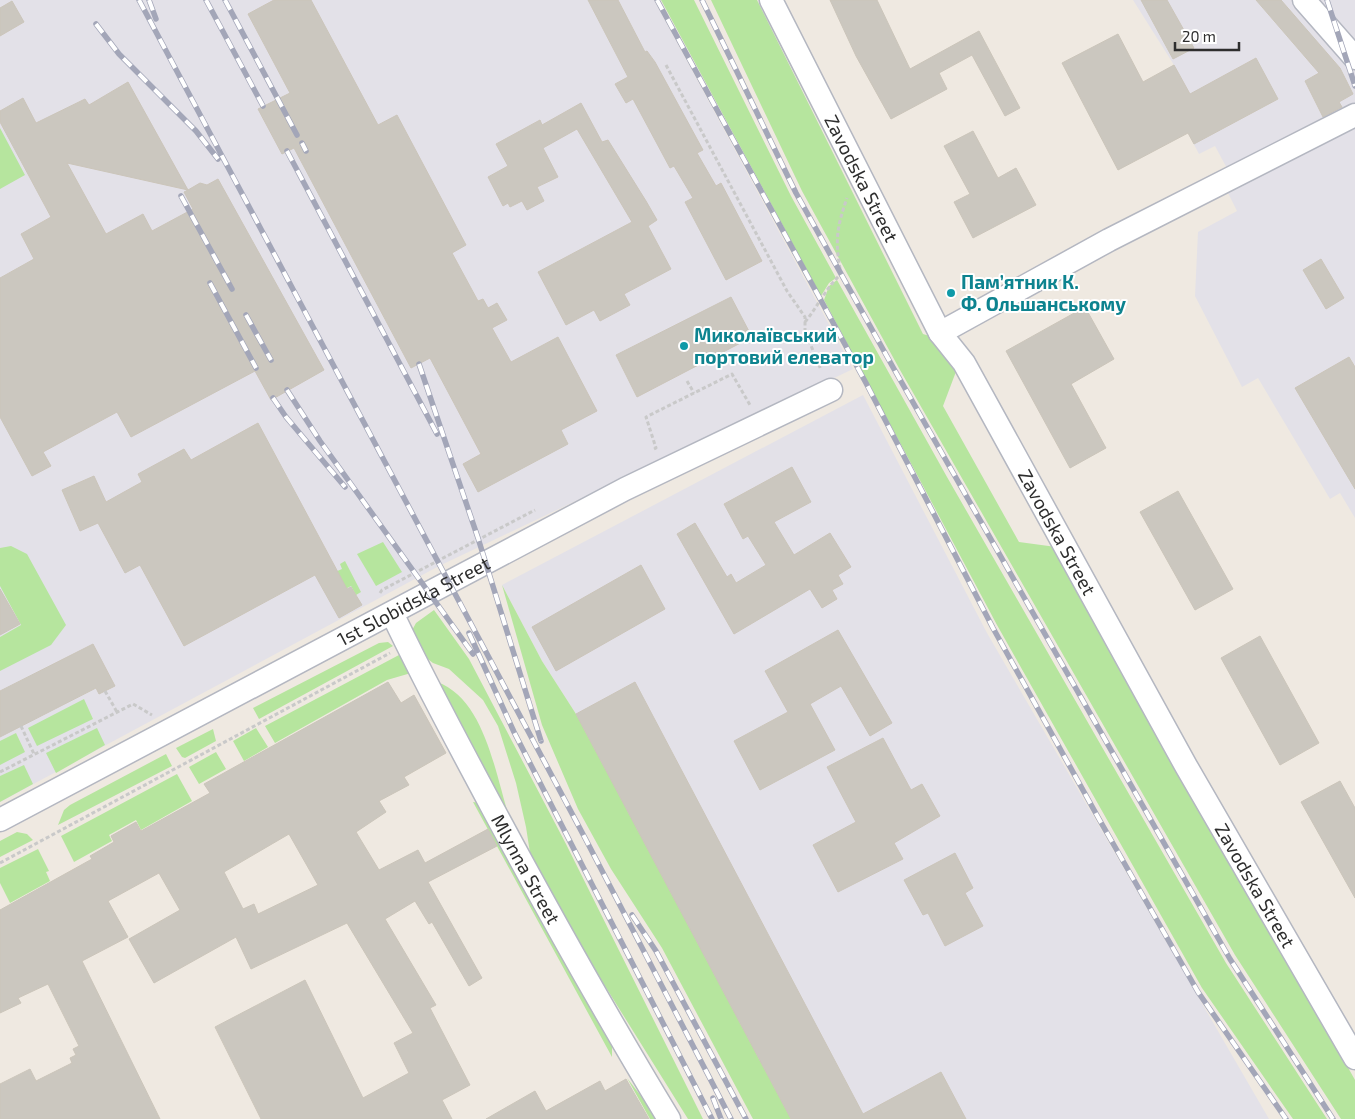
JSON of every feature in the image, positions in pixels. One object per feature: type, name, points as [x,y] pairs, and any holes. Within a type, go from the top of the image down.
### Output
[{"type":"street","name":"Zavodska Street","points":[[771,0],[940,332],[964,363],[1186,766],[1355,1058]]},
{"type":"street","points":[[1304,0],[1355,58]]},
{"type":"street","points":[[940,332],[1109,240],[1355,115]]},
{"type":"street","name":"1st Slobidska Street","points":[[0,820],[385,604],[625,489],[828,384]]},
{"type":"street","name":"Mlynna Street","points":[[385,604],[579,968],[670,1119]]},
{"type":"path","points":[[666,65],[787,291],[804,317],[805,332],[828,384]]},
{"type":"path","points":[[804,323],[821,301],[830,285],[841,274],[836,246],[840,223],[846,200],[859,176]]},
{"type":"path","points":[[648,452],[656,448],[646,417],[732,374],[754,411]]},
{"type":"path","points":[[688,381],[694,393]]},
{"type":"path","points":[[385,604],[382,590],[538,508]]},
{"type":"path","points":[[0,863],[406,644]]},
{"type":"path","points":[[105,691],[117,712]]},
{"type":"path","points":[[0,772],[133,704],[150,716],[159,712]]},
{"type":"path","points":[[21,726],[34,754]]},
{"type":"shaded area","points":[[0,0],[654,0],[853,369],[439,566],[0,802]]},
{"type":"shaded area","points":[[1133,0],[1355,0],[1355,518],[1340,493],[1330,499],[1258,378],[1242,387],[1195,296],[1198,232],[1237,211],[1228,193],[1237,187],[1215,146],[1199,154],[1171,101],[1175,99],[1160,72],[1174,65]]},
{"type":"shaded area","points":[[863,395],[987,633],[1269,1119],[791,1119],[576,714],[542,661],[502,585]]},
{"type":"green space","points":[[661,0],[694,0],[791,196],[836,278],[829,283],[821,296]]},
{"type":"green space","points":[[711,0],[757,0],[923,334],[939,339],[957,369],[943,406],[1019,542],[1056,547],[1355,1080],[1355,1119],[1341,1119],[1235,955],[900,370],[802,191]]},
{"type":"green space","points":[[0,128],[25,175],[0,189]]},
{"type":"green space","points":[[837,280],[947,477],[1226,963],[1327,1119],[1293,1119],[1202,988],[997,625],[824,300],[829,286]]},
{"type":"green space","points":[[383,542],[402,572],[376,586],[357,554]]},
{"type":"green space","points":[[11,546],[27,554],[66,625],[51,645],[0,671],[0,637],[21,625],[0,586],[0,548]]},
{"type":"green space","points":[[345,561],[361,592],[356,595],[351,586],[329,598],[321,578],[342,569],[340,564]]},
{"type":"green space","points":[[502,585],[542,661],[576,714],[791,1119],[753,1119],[662,948],[611,869],[578,809],[542,725]]},
{"type":"green space","points":[[434,610],[469,659],[566,844],[703,1119],[688,1119],[590,962],[538,873],[530,853],[516,783],[498,726],[483,700],[449,669],[433,663],[420,653],[410,634],[416,623]]},
{"type":"green space","points":[[388,642],[393,646],[259,719],[253,708],[379,643]]},
{"type":"green space","points":[[399,655],[411,673],[387,680],[275,743],[265,726]]},
{"type":"green space","points":[[437,682],[453,691],[467,704],[477,721],[493,760],[509,816]]},
{"type":"green space","points":[[84,699],[93,719],[37,746],[28,728]]},
{"type":"green space","points":[[97,728],[105,745],[56,773],[46,753]]},
{"type":"green space","points":[[256,728],[268,747],[244,761],[233,741]]},
{"type":"green space","points":[[213,729],[216,741],[185,758],[182,757],[176,748]]},
{"type":"green space","points":[[16,733],[25,752],[0,765],[0,741]]},
{"type":"green space","points":[[216,752],[226,769],[199,784],[189,767]]},
{"type":"green space","points":[[166,754],[172,766],[58,825],[64,810],[70,805]]},
{"type":"green space","points":[[24,765],[33,784],[0,802],[0,776]]},
{"type":"green space","points":[[177,774],[192,801],[141,830],[136,820],[109,835],[112,841],[74,862],[61,836]]},
{"type":"green space","points":[[473,802],[480,803],[612,1040],[612,1057]]},
{"type":"green space","points":[[17,832],[27,834],[33,840],[0,857],[0,841]]},
{"type":"green space","points":[[38,849],[49,871],[46,872],[50,881],[10,903],[0,883],[0,868]]},
{"type":"green space","points":[[627,1078],[659,1119],[650,1119]]},
{"type":"building","points":[[274,0],[311,0],[378,125],[397,115],[466,245],[452,253],[478,301],[483,299],[488,308],[497,303],[507,320],[492,328],[511,362],[558,337],[597,411],[561,430],[568,444],[478,492],[463,464],[481,454],[430,358],[411,368],[294,148],[282,154],[258,109],[290,93],[248,14]]},
{"type":"building","points":[[588,0],[618,0],[645,52],[647,51],[655,62],[703,150],[697,153],[716,186],[721,183],[762,261],[726,280],[685,202],[693,198],[674,166],[670,168],[633,99],[626,103],[615,84],[628,77]]},
{"type":"building","points":[[830,0],[877,0],[910,69],[979,31],[1020,108],[1005,116],[972,55],[939,73],[947,89],[891,119],[856,56]]},
{"type":"building","points":[[1141,0],[1167,0],[1194,48],[1173,59]]},
{"type":"building","points":[[1256,0],[1281,0],[1340,68],[1353,94],[1339,102],[1342,107],[1323,117],[1305,81],[1319,73]]},
{"type":"building","points":[[12,1],[24,22],[0,36],[0,8]]},
{"type":"building","points":[[1118,34],[1143,82],[1174,65],[1190,94],[1256,58],[1278,99],[1194,144],[1188,133],[1118,170],[1062,63]]},
{"type":"building","points":[[128,82],[188,190],[200,183],[207,185],[218,179],[324,370],[271,400],[255,371],[131,437],[117,412],[43,452],[51,466],[32,476],[0,417],[0,278],[34,259],[21,234],[51,217],[0,122],[0,111],[23,98],[36,123],[85,99],[89,105]],"holes":[[[67,163],[188,190],[184,192],[193,209],[152,231],[143,214],[106,234]]]},
{"type":"building","points":[[581,103],[602,142],[608,140],[657,220],[648,226],[671,269],[624,294],[630,305],[600,321],[594,310],[566,325],[538,272],[632,222],[577,129],[543,148],[558,177],[537,187],[544,201],[527,210],[522,201],[510,207],[508,203],[503,206],[488,177],[508,166],[496,144],[540,120],[542,125]]},
{"type":"building","points":[[973,131],[998,178],[1016,168],[1036,205],[973,238],[954,202],[970,194],[944,146]]},
{"type":"building","points":[[1321,259],[1344,298],[1326,309],[1303,270]]},
{"type":"building","name":"Миколаївський портовий елеватор","points":[[731,297],[752,337],[637,397],[616,355]]},
{"type":"building","points":[[1085,307],[1114,359],[1071,384],[1106,448],[1070,468],[1006,351]]},
{"type":"building","points":[[1349,357],[1355,367],[1355,489],[1295,388]]},
{"type":"building","points":[[258,423],[347,589],[351,587],[362,605],[339,618],[315,575],[184,646],[140,565],[125,573],[98,523],[80,531],[62,490],[94,476],[106,502],[142,482],[138,474],[184,449],[191,460]]},
{"type":"building","points":[[792,467],[811,502],[774,522],[794,555],[830,533],[851,567],[838,575],[843,584],[832,590],[837,599],[822,608],[810,589],[734,634],[677,534],[695,523],[727,577],[731,574],[736,583],[766,565],[748,536],[743,539],[724,504]]},
{"type":"building","points":[[1178,491],[1233,589],[1195,610],[1140,512]]},
{"type":"building","points":[[641,565],[665,609],[556,671],[532,627]]},
{"type":"building","points":[[0,589],[20,624],[0,635]]},
{"type":"building","points":[[838,630],[892,723],[870,736],[841,686],[810,704],[835,750],[760,790],[734,741],[788,712],[765,671]]},
{"type":"building","points":[[1260,636],[1319,743],[1280,765],[1221,658]]},
{"type":"building","points":[[93,644],[115,686],[99,694],[96,688],[0,737],[0,691]]},
{"type":"building","points":[[388,682],[401,703],[414,695],[446,753],[404,777],[409,785],[379,801],[386,812],[356,832],[379,870],[418,850],[425,863],[488,829],[497,846],[428,882],[482,978],[469,986],[432,922],[429,924],[415,901],[385,919],[436,1005],[430,1008],[470,1085],[442,1100],[452,1119],[261,1119],[215,1027],[305,980],[363,1098],[409,1073],[394,1043],[413,1033],[347,923],[251,969],[236,937],[154,983],[129,939],[180,910],[159,873],[108,901],[128,937],[82,961],[160,1119],[0,1119],[0,1084],[30,1069],[36,1081],[72,1063],[70,1058],[76,1055],[73,1049],[79,1046],[48,984],[18,998],[21,1003],[0,1013],[0,910],[92,859],[90,856],[114,842],[111,836],[136,822],[141,831],[210,793],[204,784]],"holes":[[[289,834],[318,885],[258,914],[254,904],[243,909],[224,872]]]},
{"type":"building","points":[[635,682],[863,1114],[941,1072],[966,1119],[791,1119],[576,714]]},
{"type":"building","points":[[883,738],[911,790],[922,784],[940,816],[894,843],[903,859],[838,892],[813,845],[856,822],[827,767]]},
{"type":"building","points":[[1340,781],[1355,808],[1355,898],[1301,802]]},
{"type":"building","points":[[955,853],[973,888],[965,893],[983,926],[945,946],[928,913],[923,915],[904,880]]},
{"type":"building","points":[[626,1079],[649,1119],[486,1119],[535,1091],[546,1111],[600,1081],[605,1091]]},
{"type":"railway","points":[[139,0],[585,838],[731,1119]]},
{"type":"railway","points":[[149,0],[156,19]]},
{"type":"railway","points":[[206,0],[263,106]]},
{"type":"railway","points":[[225,0],[297,135]]},
{"type":"railway","points":[[657,0],[866,383],[993,628],[1099,819],[1198,992],[1286,1119]]},
{"type":"railway","points":[[702,0],[796,193],[894,369],[1230,959],[1333,1119]]},
{"type":"railway","points":[[1327,0],[1355,86]]},
{"type":"railway","points":[[96,24],[119,54],[196,131],[218,159]]},
{"type":"railway","points":[[302,143],[306,151]]},
{"type":"railway","points":[[287,151],[437,434]]},
{"type":"railway","points":[[181,196],[232,289]]},
{"type":"railway","points":[[210,283],[256,368]]},
{"type":"railway","points":[[246,315],[271,360]]},
{"type":"railway","points":[[419,364],[478,538],[541,741]]},
{"type":"railway","points":[[287,390],[320,441],[473,654]]},
{"type":"railway","points":[[273,398],[286,417],[345,487]]},
{"type":"railway","points":[[469,633],[514,732],[712,1119]]},
{"type":"railway","points":[[632,915],[656,951],[746,1119]]},
{"type":"railway","points":[[713,1098],[721,1119]]},
{"type":"place","name":"Пам’ятник К. Ф. Ольшанському","points":[[951,293]]},
{"type":"place","name":"Миколаївський портовий елеватор","points":[[684,346]]}]
